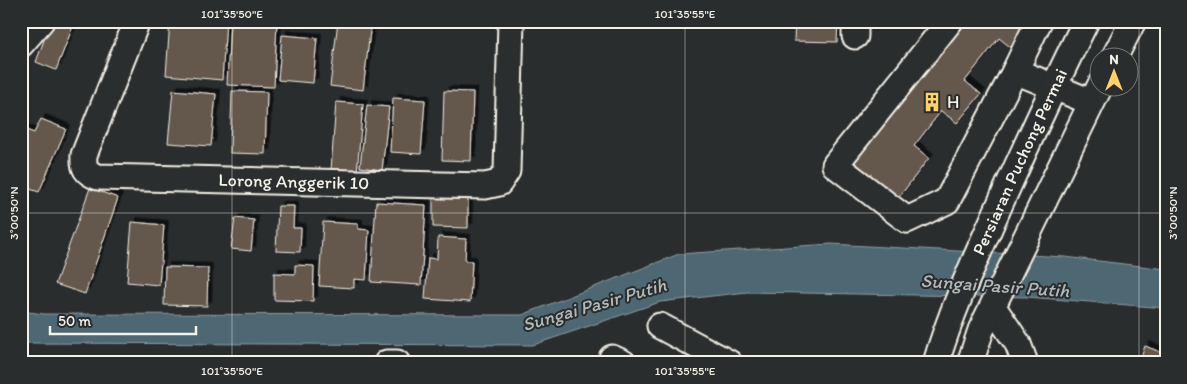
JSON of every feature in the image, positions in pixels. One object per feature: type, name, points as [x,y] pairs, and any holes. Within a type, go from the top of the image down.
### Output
[{"type":"street","points":[[21,44],[40,21]]},
{"type":"street","name":"Lorong Anggerik 10","points":[[137,21],[84,155],[84,167],[89,174],[98,177],[485,186],[499,183],[507,172],[511,21]]},
{"type":"street","points":[[950,21],[835,165],[907,220],[947,201],[1016,71],[1039,21]]},
{"type":"street","name":"Persiaran Puchong Permai","points":[[936,363],[956,303],[1053,88],[1086,21]]},
{"type":"street","points":[[1119,48],[1133,21]]},
{"type":"street","points":[[1016,71],[1053,88],[1090,93]]},
{"type":"street","name":"Persiaran Puchong Permai","points":[[970,363],[981,330],[1093,98]]},
{"type":"street","points":[[994,303],[1018,344],[1025,363]]},
{"type":"street","points":[[660,326],[729,363]]},
{"type":"street","points":[[387,363],[396,363]]},
{"type":"water","name":"Sungai Pasir Putih","points":[[831,244],[1065,257],[1166,269],[1166,308],[1027,297],[747,292],[660,302],[533,345],[21,343],[21,311],[44,314],[522,315],[679,254]]},
{"type":"building","points":[[51,21],[75,21],[56,70],[36,62]]},
{"type":"building","points":[[170,21],[226,21],[222,80],[166,75]]},
{"type":"building","points":[[230,21],[277,22],[274,87],[227,85]]},
{"type":"building","points":[[338,21],[371,23],[363,90],[330,86]]},
{"type":"building","points":[[795,21],[838,21],[837,42],[794,41]]},
{"type":"building","name":"H","points":[[954,21],[1037,21],[1014,50],[999,38],[965,81],[981,94],[957,123],[941,111],[914,146],[929,158],[896,201],[844,160]]},
{"type":"building","points":[[282,35],[317,38],[313,83],[278,80]]},
{"type":"building","points":[[173,90],[216,94],[211,146],[168,143]]},
{"type":"building","points":[[232,91],[267,92],[265,154],[230,153]]},
{"type":"building","points":[[444,91],[473,92],[471,161],[442,160]]},
{"type":"building","points":[[393,98],[425,100],[421,154],[390,152]]},
{"type":"building","points":[[336,102],[363,104],[357,172],[331,170]]},
{"type":"building","points":[[367,105],[389,107],[382,170],[360,167]]},
{"type":"building","points":[[41,119],[66,129],[39,192],[21,186],[21,128],[34,133]]},
{"type":"building","points":[[90,188],[118,198],[85,294],[55,284]]},
{"type":"building","points":[[433,198],[468,199],[468,228],[433,227]]},
{"type":"building","points":[[376,202],[426,205],[421,285],[371,282]]},
{"type":"building","points":[[278,206],[294,206],[293,228],[301,228],[300,252],[276,251]]},
{"type":"building","points":[[235,218],[254,220],[251,251],[231,249]]},
{"type":"building","points":[[132,222],[164,225],[159,285],[127,282]]},
{"type":"building","points":[[323,222],[358,224],[358,229],[369,230],[366,280],[354,279],[354,288],[319,286]]},
{"type":"building","points":[[438,237],[466,239],[465,261],[472,261],[470,302],[425,299],[428,258],[437,259]]},
{"type":"building","points":[[295,265],[314,266],[313,301],[274,300],[274,273],[295,274]]},
{"type":"building","points":[[165,267],[208,268],[207,306],[164,305]]},
{"type":"building","points":[[1145,346],[1163,353],[1160,363],[1139,363]]},
{"type":"place","name":"H","points":[[932,102]]}]
